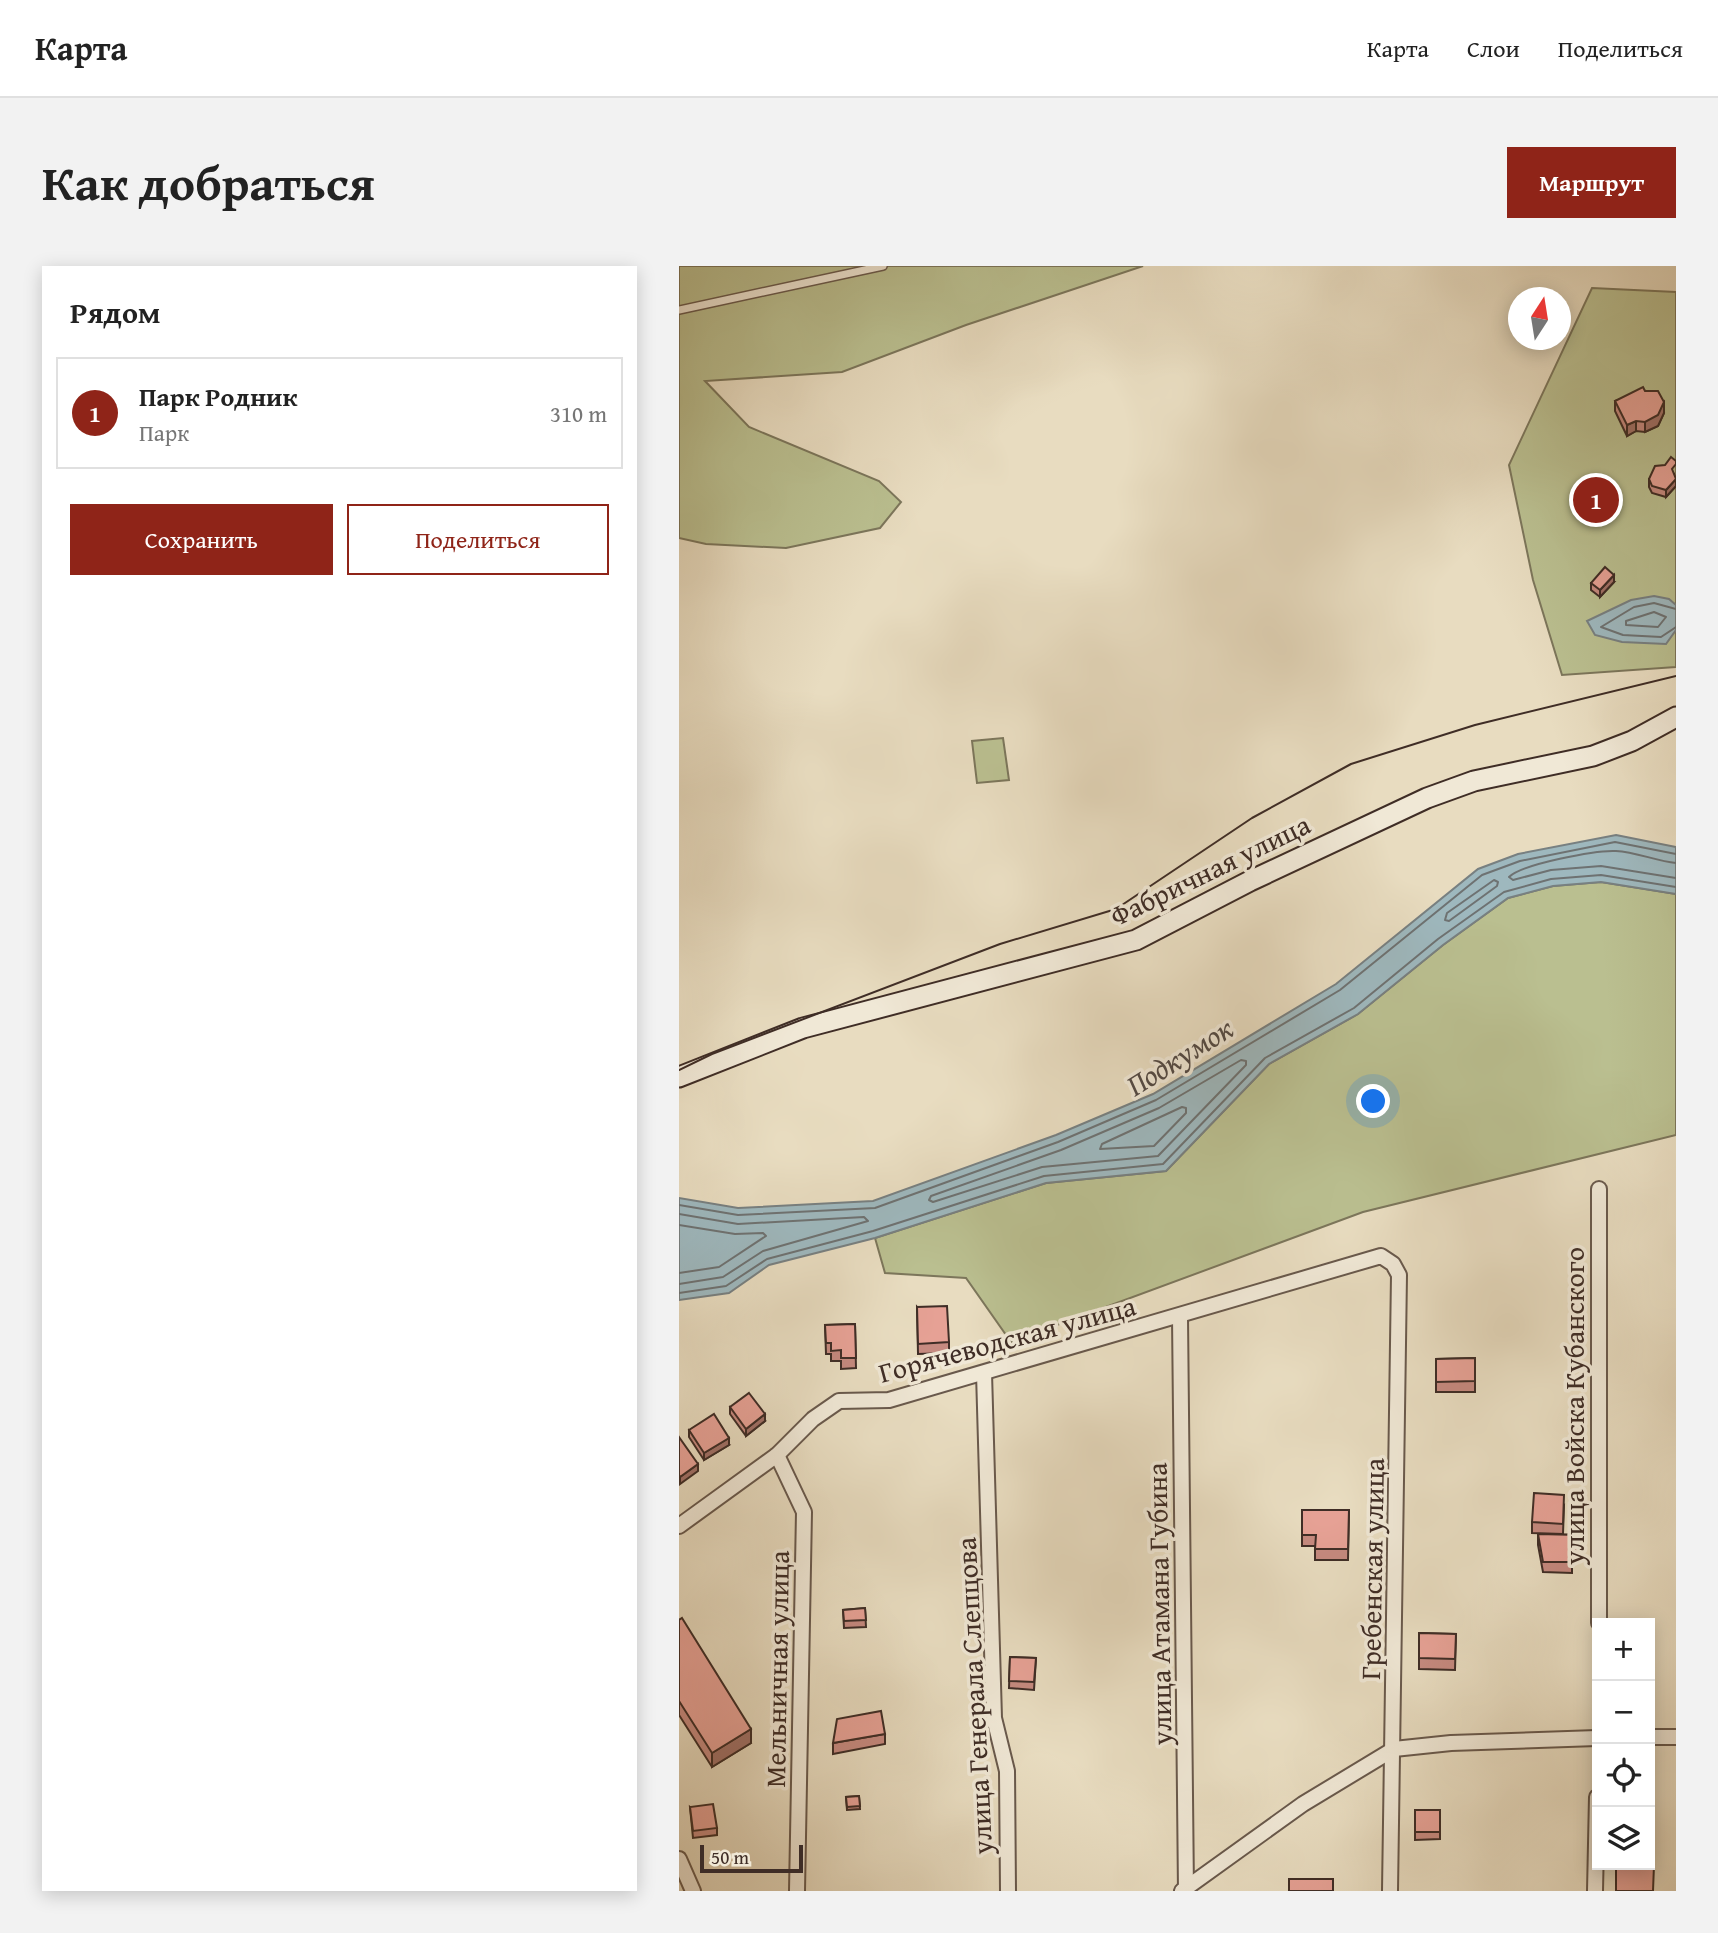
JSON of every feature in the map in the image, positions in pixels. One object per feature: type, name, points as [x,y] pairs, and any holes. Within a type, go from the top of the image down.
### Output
[{"type":"main road","name":"Фабричная улица","points":[[679,1077],[803,1028],[1136,940],[1251,881],[1427,798],[1474,781],[1593,755],[1632,741],[1676,718]]},
{"type":"street","name":"улица Войска Кубанского","points":[[1598,1618],[1599,1188]]},
{"type":"street","name":"Горячеводская улица","points":[[679,1526],[776,1455],[813,1419],[839,1401],[889,1400],[1381,1256]]},
{"type":"street","name":"Гребенская улица","points":[[1381,1256],[1393,1264],[1399,1275],[1391,1891]]},
{"type":"street","name":"улица Атамана Губина","points":[[1180,1317],[1185,1890]]},
{"type":"street","name":"улица Генерала Слепцова","points":[[984,1373],[994,1718],[1007,1771],[1009,1891]]},
{"type":"street","name":"Мельничная улица","points":[[776,1455],[804,1512],[797,1891]]},
{"type":"street","points":[[1655,1737],[1676,1737]]},
{"type":"street","points":[[1185,1890],[1303,1804],[1394,1749],[1451,1743],[1592,1738]]},
{"type":"street","points":[[1595,1891],[1597,1807]]},
{"type":"street","points":[[679,1859],[693,1891]]},
{"type":"lane","points":[[679,310],[883,266]]},
{"type":"green space","points":[[679,266],[1143,266],[966,325],[842,372],[705,381],[749,427],[879,481],[901,502],[880,528],[786,548],[706,544],[679,538]]},
{"type":"green space","points":[[1592,288],[1676,292],[1676,667],[1562,675],[1533,580],[1509,465],[1563,350],[1571,350],[1571,333]]},
{"type":"green space","points":[[1003,738],[1009,780],[977,783],[972,741]]},
{"type":"green space","points":[[1601,882],[1676,894],[1676,1135],[1363,1212],[1011,1342],[966,1278],[885,1273],[875,1238],[1046,1183],[1166,1171],[1269,1064],[1358,1014],[1443,945],[1508,898],[1553,886]]},
{"type":"water","points":[[1654,596],[1669,599],[1676,605],[1676,630],[1666,644],[1622,642],[1595,635],[1587,621],[1631,600]]},
{"type":"water","name":"Подкумок","points":[[1616,835],[1676,847],[1676,894],[1601,882],[1553,886],[1508,898],[1443,945],[1358,1014],[1269,1064],[1166,1171],[1046,1183],[875,1238],[769,1265],[729,1293],[679,1300],[679,1198],[738,1208],[873,1201],[1056,1135],[1153,1094],[1336,984],[1478,869],[1518,854]]},
{"type":"building","points":[[1643,387],[1645,391],[1658,391],[1664,402],[1658,415],[1645,422],[1636,421],[1627,425],[1615,401]]},
{"type":"building","points":[[1671,457],[1676,461],[1672,469],[1676,479],[1666,490],[1652,486],[1649,479],[1655,466],[1665,465]]},
{"type":"building","points":[[1605,567],[1614,575],[1600,590],[1591,583]]},
{"type":"building","points":[[947,1306],[949,1342],[918,1344],[917,1307]]},
{"type":"building","points":[[855,1324],[856,1358],[841,1358],[841,1350],[831,1351],[831,1343],[826,1343],[825,1325]]},
{"type":"building","points":[[1475,1358],[1475,1381],[1436,1382],[1436,1359]]},
{"type":"building","points":[[749,1393],[765,1414],[746,1429],[730,1407]]},
{"type":"building","points":[[714,1414],[729,1438],[704,1453],[689,1430]]},
{"type":"building","points":[[679,1437],[698,1464],[680,1477],[679,1475]]},
{"type":"building","points":[[1534,1493],[1564,1495],[1563,1524],[1532,1522]]},
{"type":"building","points":[[1302,1510],[1349,1510],[1348,1549],[1315,1549],[1316,1535],[1302,1535]]},
{"type":"building","points":[[1538,1534],[1579,1535],[1578,1547],[1572,1547],[1572,1562],[1543,1562]]},
{"type":"building","points":[[865,1608],[866,1620],[844,1621],[843,1610]]},
{"type":"building","points":[[682,1618],[751,1729],[712,1753],[679,1701],[679,1620]]},
{"type":"building","points":[[1419,1633],[1456,1634],[1455,1659],[1419,1658]]},
{"type":"building","points":[[1010,1657],[1036,1658],[1034,1682],[1009,1681]]},
{"type":"building","points":[[881,1711],[885,1734],[833,1743],[837,1719]]},
{"type":"building","points":[[859,1796],[860,1806],[847,1807],[846,1797]]},
{"type":"building","points":[[713,1804],[717,1828],[693,1831],[690,1807]]},
{"type":"building","points":[[1415,1810],[1440,1810],[1440,1832],[1415,1832]]},
{"type":"building","points":[[1616,1870],[1654,1870],[1653,1891],[1616,1891]]},
{"type":"building","points":[[1289,1879],[1333,1879],[1333,1891],[1289,1891]]},
{"type":"tram line","points":[[679,1070],[712,1054],[1000,944],[1116,909],[1252,818],[1351,764],[1475,725],[1676,676]]},
{"type":"place","name":"Парк Родник","points":[[1596,500]]}]
